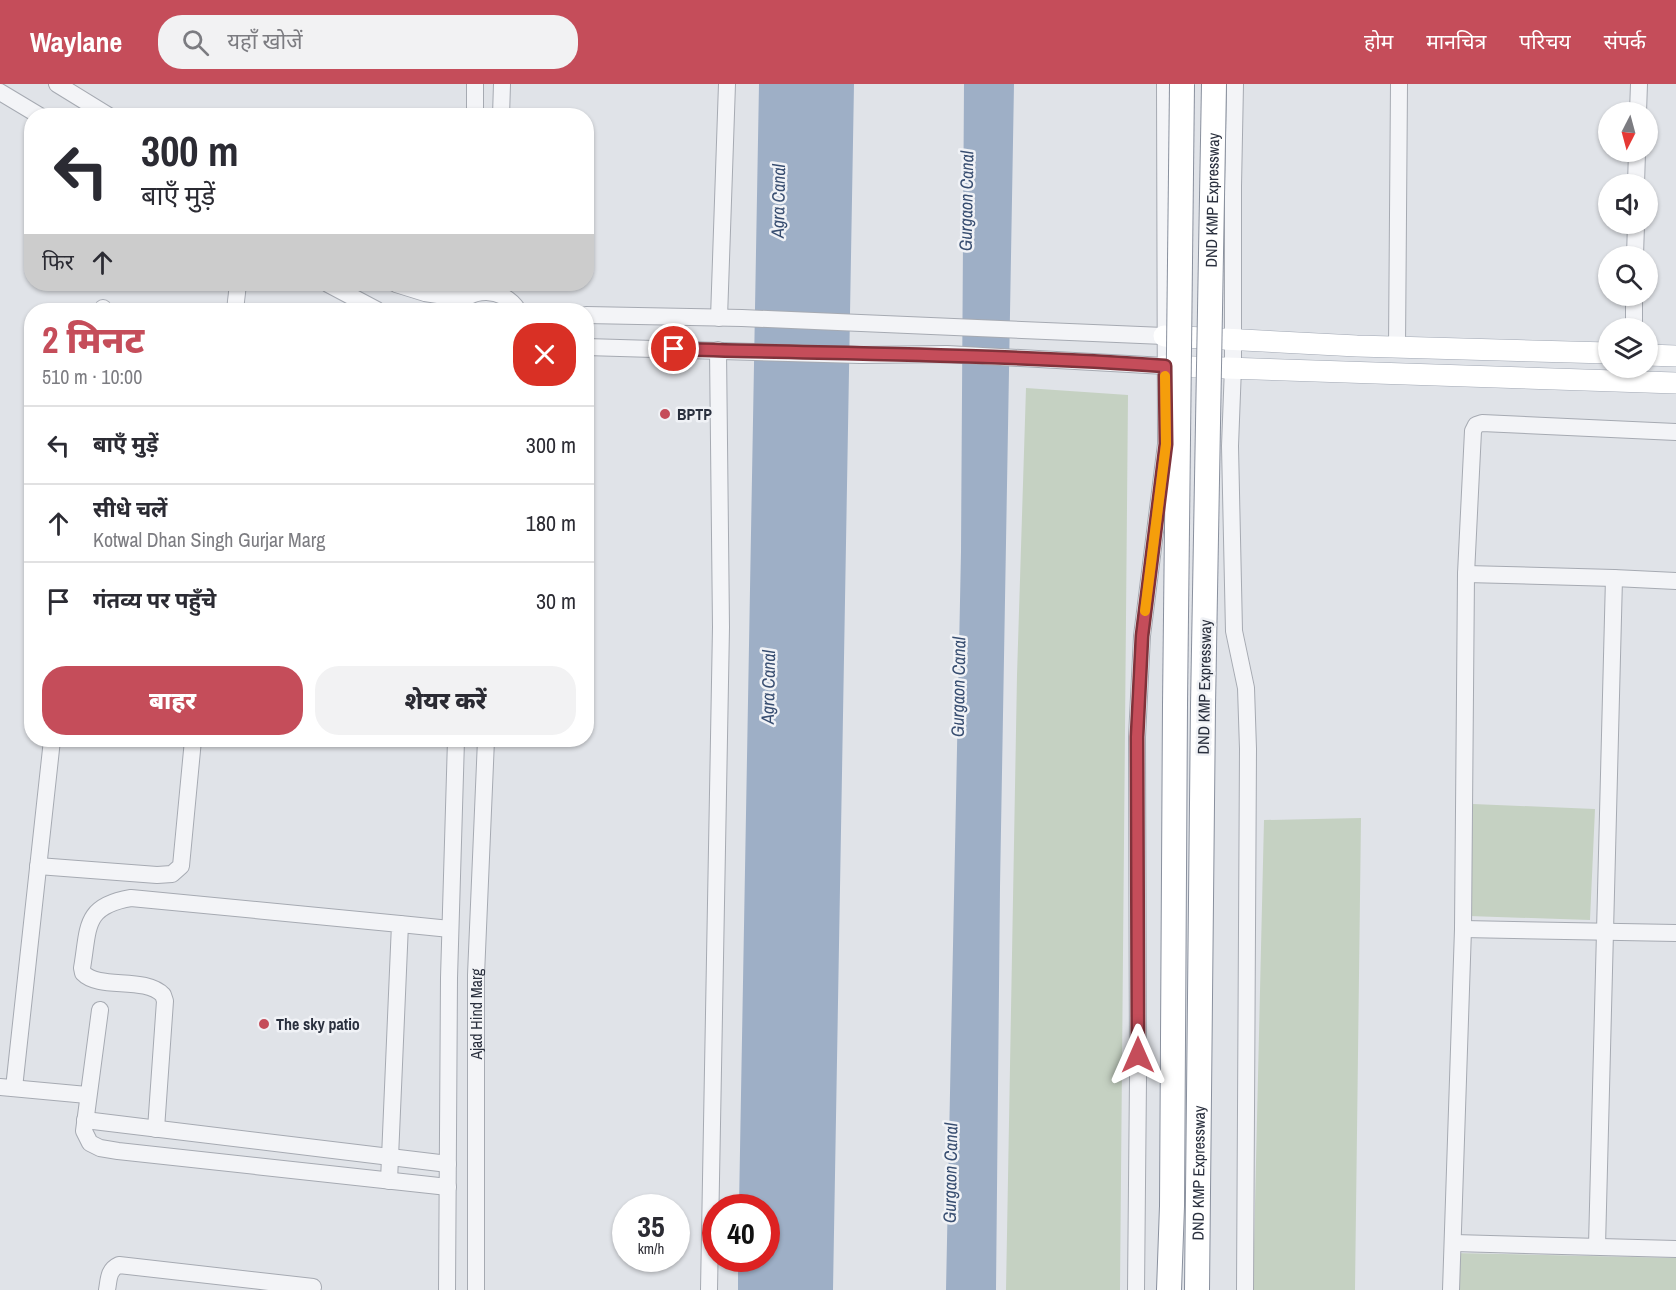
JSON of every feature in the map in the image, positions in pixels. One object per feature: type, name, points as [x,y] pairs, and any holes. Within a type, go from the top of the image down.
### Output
[{"type":"highway","name":"DND KMP Expressway","points":[[1169,1290],[1172,1206],[1174,705],[1182,84]]},
{"type":"highway","name":"DND KMP Expressway","points":[[1197,1290],[1203,706],[1214,84]]},
{"type":"main road","points":[[1164,336],[1397,347],[1598,353]]},
{"type":"main road","points":[[1658,355],[1676,356]]},
{"type":"main road","points":[[1165,366],[1676,383]]},
{"type":"street","points":[[57,84],[96,108]]},
{"type":"street","points":[[475,84],[475,108]]},
{"type":"street","points":[[501,108],[502,84]]},
{"type":"street","points":[[719,318],[727,84]]},
{"type":"street","points":[[1136,1290],[1137,737],[1142,636],[1166,444],[1165,84]]},
{"type":"street","points":[[1235,84],[1233,367],[1230,446],[1234,631],[1246,688],[1248,749],[1245,1290]]},
{"type":"street","points":[[1397,347],[1399,84]]},
{"type":"street","points":[[1638,84],[1638,102]]},
{"type":"street","points":[[0,92],[27,108]]},
{"type":"street","points":[[340,291],[364,303]]},
{"type":"street","points":[[419,291],[466,297],[486,291]]},
{"type":"street","points":[[502,291],[513,303]]},
{"type":"street","points":[[594,315],[742,318],[1164,336]]},
{"type":"street","points":[[903,354],[904,325]]},
{"type":"street","points":[[594,347],[860,355],[947,354],[1165,366]]},
{"type":"street","points":[[709,1290],[721,627],[718,350]]},
{"type":"street","points":[[1451,1290],[1463,929],[1466,574],[1472,436],[1476,425],[1482,423],[1676,432]]},
{"type":"street","points":[[1466,574],[1676,581]]},
{"type":"street","points":[[1597,1246],[1614,578]]},
{"type":"street","points":[[51,747],[38,866],[7,1087],[87,1095]]},
{"type":"street","points":[[38,866],[157,875],[172,874],[181,866],[193,747]]},
{"type":"street","points":[[447,1290],[450,929],[456,747]]},
{"type":"street","name":"Ajad Hind Marg","points":[[476,1290],[476,975],[486,747]]},
{"type":"street","points":[[156,1129],[164,995],[152,987],[92,979],[83,973],[91,920],[105,905],[131,898],[450,929]]},
{"type":"street","points":[[389,1181],[400,924]]},
{"type":"street","points":[[1463,929],[1676,933]]},
{"type":"street","points":[[100,1010],[84,1131],[90,1143],[100,1148],[448,1187]]},
{"type":"street","points":[[85,1120],[448,1164]]},
{"type":"street","points":[[1454,1243],[1676,1249]]},
{"type":"street","points":[[107,1290],[109,1275],[113,1268],[128,1265],[313,1287]]},
{"type":"green space","points":[[1026,388],[1128,395],[1120,1290],[1006,1290],[1017,675]]},
{"type":"green space","points":[[1473,804],[1595,809],[1590,920],[1469,916]]},
{"type":"green space","points":[[1361,818],[1355,1290],[1253,1290],[1264,820]]},
{"type":"green space","points":[[1454,1253],[1676,1258],[1676,1290],[1453,1290]]},
{"type":"water","name":"Agra Canal","points":[[759,84],[854,84],[833,1290],[738,1290],[738,1272],[780,1272],[780,1194],[739,1194]]},
{"type":"water","name":"Gurgaon Canal","points":[[964,84],[1014,84],[1000,887],[996,1290],[946,1290],[961,552]]},
{"type":"slow traffic","points":[[1145,611],[1166,444],[1165,376]]},
{"type":"place","name":"BPTP","points":[[665,414]]},
{"type":"place","name":"The sky patio","points":[[264,1024]]},
{"type":"route","points":[[674,349],[860,355],[947,354],[1165,366],[1166,444],[1142,636],[1137,737],[1138,1055]]}]
